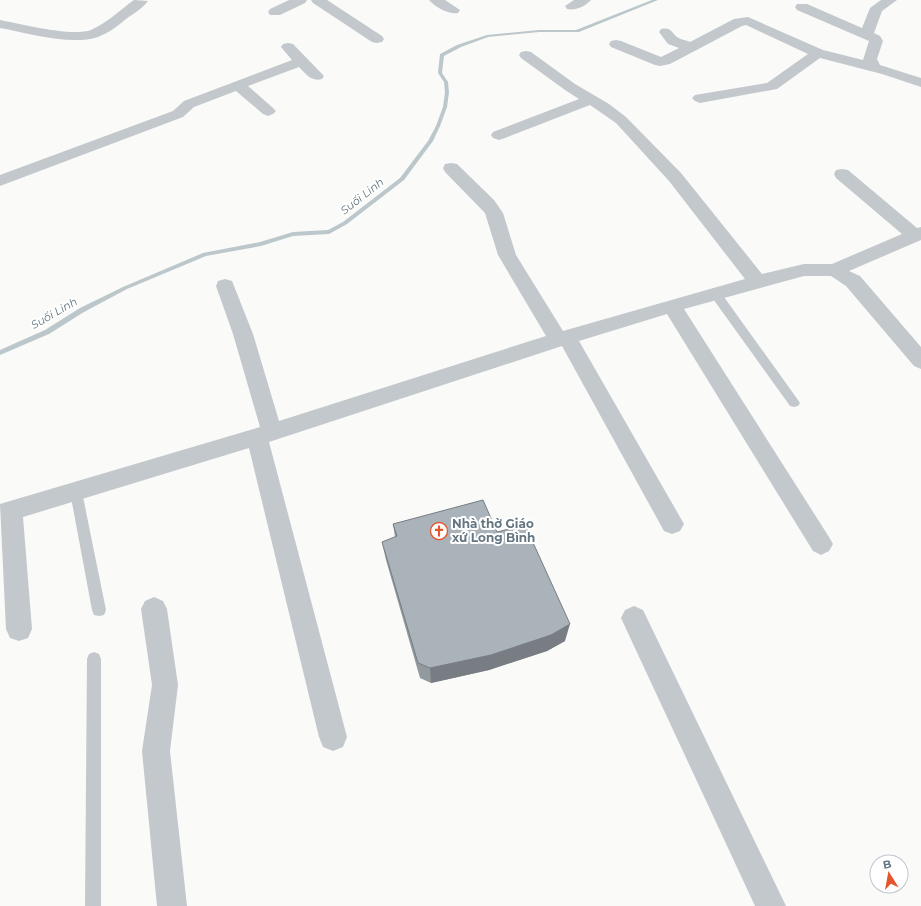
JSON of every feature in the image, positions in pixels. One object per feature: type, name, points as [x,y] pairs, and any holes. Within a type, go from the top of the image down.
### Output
[{"type":"street","points":[[275,12],[300,0]]},
{"type":"street","points":[[318,0],[377,39]]},
{"type":"street","points":[[436,0],[453,10]]},
{"type":"street","points":[[572,6],[584,0]]},
{"type":"street","points":[[866,36],[877,8],[890,0]]},
{"type":"street","points":[[0,24],[76,36],[91,34],[100,31],[141,1]]},
{"type":"street","points":[[802,8],[876,41],[870,59],[874,68]]},
{"type":"street","points":[[616,44],[660,62],[743,21],[748,21],[818,53],[874,68],[921,83]]},
{"type":"street","points":[[666,32],[673,41],[683,44],[689,48]]},
{"type":"street","points":[[288,47],[317,76]]},
{"type":"street","points":[[700,98],[758,90],[772,86],[818,53]]},
{"type":"street","points":[[526,55],[621,120],[675,177],[758,282]]},
{"type":"street","points":[[0,182],[178,114],[189,104],[301,61]]},
{"type":"street","points":[[238,85],[268,111]]},
{"type":"street","points":[[499,135],[571,106],[590,100]]},
{"type":"street","points":[[451,168],[488,204],[494,212],[507,255],[562,339],[672,524]]},
{"type":"street","points":[[19,629],[6,512],[264,434],[715,292],[804,270],[834,270],[918,234],[842,174]]},
{"type":"street","points":[[834,270],[853,281],[921,361]]},
{"type":"street","points":[[225,286],[243,334],[264,434],[333,736]]},
{"type":"street","points":[[672,306],[821,544]]},
{"type":"street","points":[[154,609],[165,685],[156,751],[172,906]]},
{"type":"street","points":[[634,618],[771,906]]},
{"type":"lane","points":[[715,292],[794,403]]},
{"type":"lane","points":[[76,492],[99,610]]},
{"type":"lane","points":[[93,906],[92,794],[94,659]]},
{"type":"building","name":"Nhà thờ Giáo xứ Long Bình","points":[[483,500],[497,532],[525,525],[570,624],[551,635],[491,655],[430,668],[418,663],[382,542],[397,536],[393,524]]},
{"type":"waterway","name":"Suối Linh","points":[[0,353],[47,332],[82,310],[125,288],[205,254],[261,244],[293,234],[329,232],[345,223],[402,179],[430,141],[438,126],[445,107],[447,92],[446,82],[440,73],[442,55],[459,46],[487,36],[539,31],[577,31],[656,0]]},
{"type":"place","name":"Nhà thờ Giáo xứ Long Bình","points":[[439,531]]}]
